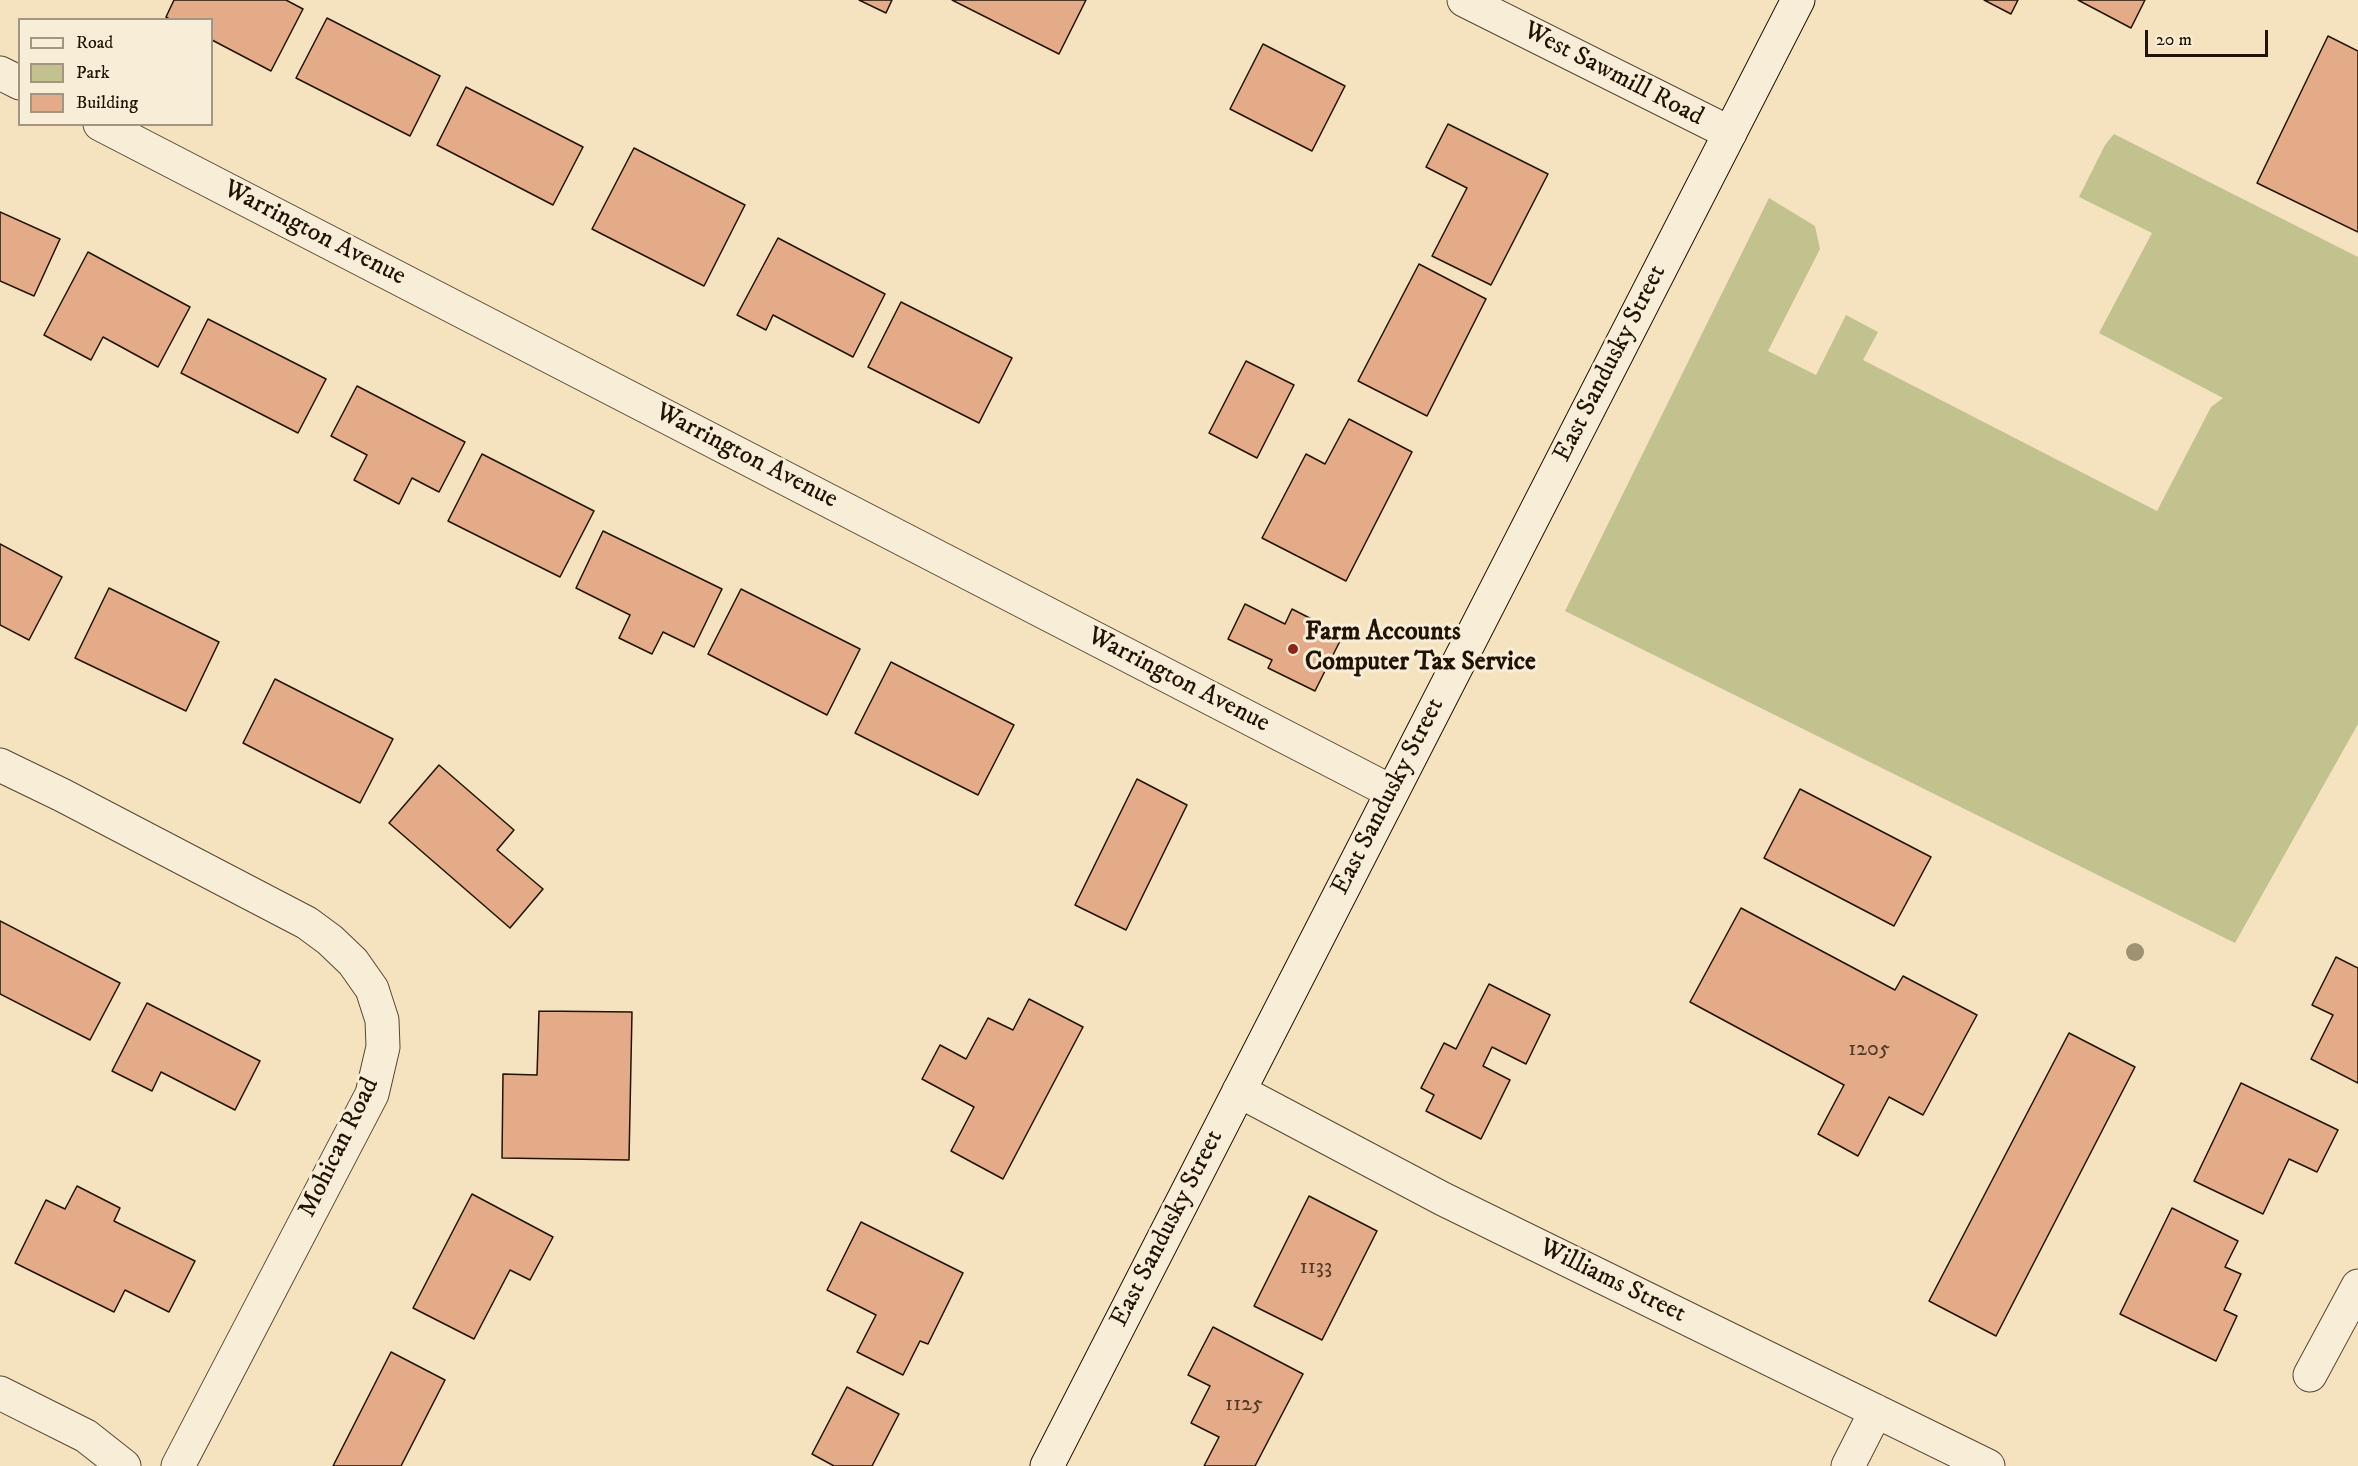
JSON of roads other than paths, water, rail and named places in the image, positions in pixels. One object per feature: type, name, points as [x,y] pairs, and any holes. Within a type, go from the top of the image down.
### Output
[{"type":"street","name":"West Sawmill Road","points":[[1464,0],[1730,134]]},
{"type":"street","name":"East Sandusky Street","points":[[1047,1466],[1798,0]]},
{"type":"street","points":[[0,73],[18,82]]},
{"type":"street","name":"Warrington Avenue","points":[[104,126],[1392,792]]},
{"type":"street","name":"Mohican Road","points":[[0,765],[307,923],[330,940],[353,962],[372,989],[382,1020],[383,1047],[372,1094],[178,1466]]},
{"type":"street","name":"Williams Street","points":[[1239,1090],[1443,1199],[1988,1466]]},
{"type":"street","points":[[2310,1375],[2358,1286]]},
{"type":"street","points":[[0,1393],[86,1436],[124,1466]]},
{"type":"street","points":[[1848,1466],[1876,1411]]},
{"type":"place","name":"Farm Accounts Computer Tax Service","points":[[1293,649]]}]
